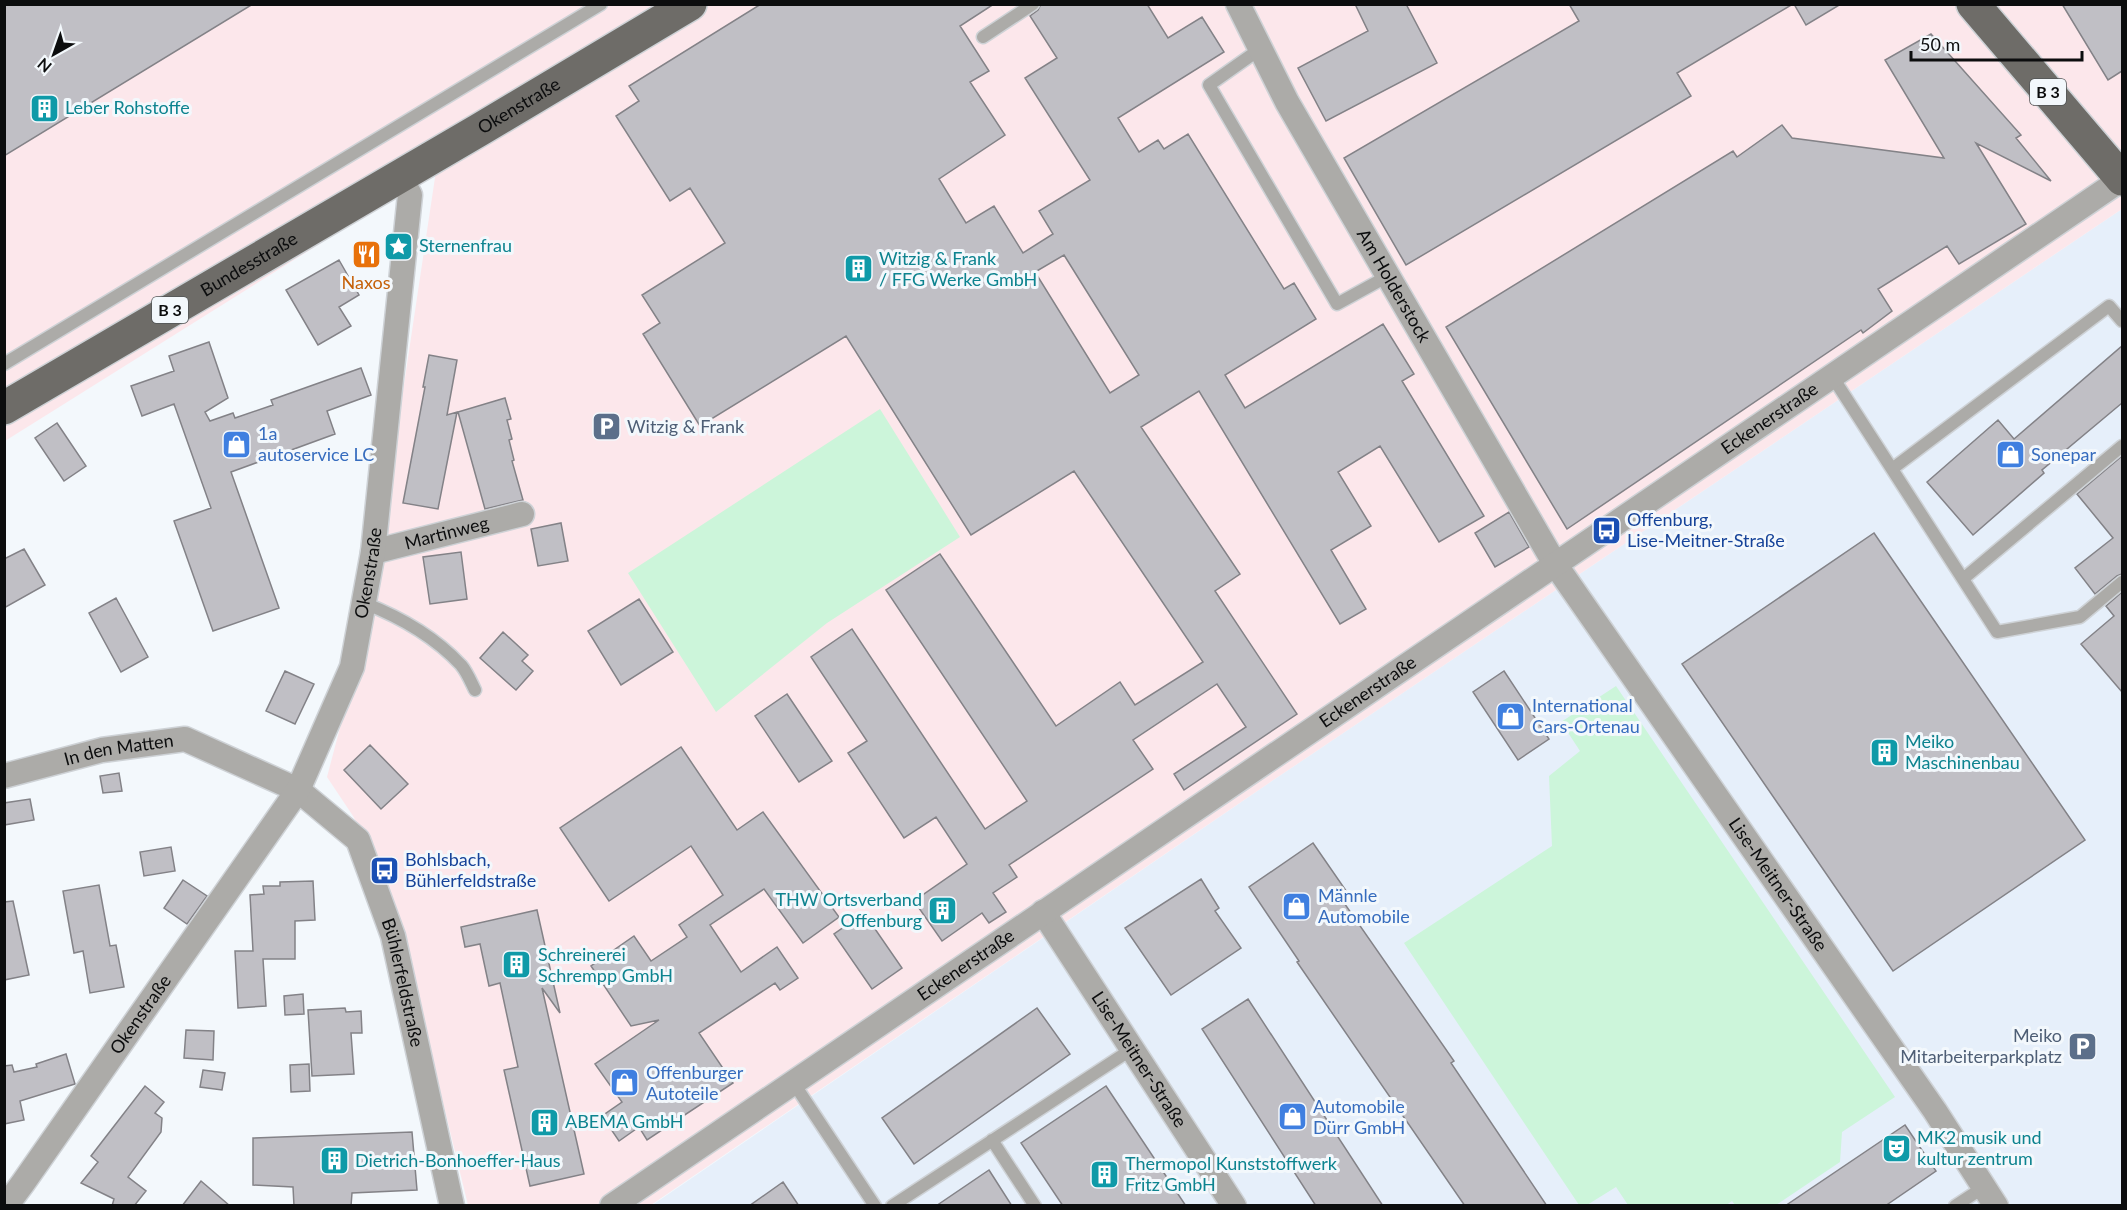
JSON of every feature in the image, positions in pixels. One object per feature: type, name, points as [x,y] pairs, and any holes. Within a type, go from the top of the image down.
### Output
[{"type":"main road","name":"Okenstraße","points":[[400,176],[690,4]]},
{"type":"main road","name":"B 3","points":[[1973,4],[2122,179]]},
{"type":"main road","name":"Bundesstraße","points":[[4,408],[400,176]]},
{"type":"street","name":"Am Holderstock","points":[[1238,4],[1287,102],[1555,564]]},
{"type":"street","name":"Okenstraße","points":[[6,1206],[14,1182],[298,790],[352,667],[373,552],[410,195],[400,176]]},
{"type":"street","name":"Eckenerstraße","points":[[612,1206],[2122,179]]},
{"type":"street","name":"Martinweg","points":[[373,552],[522,514]]},
{"type":"street","name":"Lise-Meitner-Straße","points":[[1555,564],[1959,1145],[1990,1196]]},
{"type":"street","name":"In den Matten","points":[[4,776],[102,750],[185,739],[298,790]]},
{"type":"street","name":"Bühlerfeldstraße","points":[[298,790],[358,840],[393,936],[452,1206]]},
{"type":"street","name":"Lise-Meitner-Straße","points":[[1043,912],[1234,1206]]},
{"type":"lane","points":[[4,364],[601,4]]},
{"type":"lane","points":[[983,37],[1034,4]]},
{"type":"lane","points":[[1260,49],[1209,85],[1337,304],[1388,276]]},
{"type":"lane","points":[[1892,469],[2109,306],[2122,321]]},
{"type":"lane","points":[[1832,376],[1997,632],[2080,617],[2122,582]]},
{"type":"lane","points":[[1963,579],[2122,446]]},
{"type":"lane","points":[[364,603],[394,615],[426,635],[463,667],[475,690]]},
{"type":"lane","points":[[892,1206],[906,1202],[992,1140],[1132,1049]]},
{"type":"lane","points":[[793,1082],[875,1206]]},
{"type":"lane","points":[[992,1140],[1035,1206]]},
{"type":"lane","points":[[1955,1206],[1990,1196]]},
{"type":"shaded area","points":[[5,5],[2122,5],[2122,209],[1269,783],[651,1205],[468,1205],[385,874],[353,816],[327,777],[369,618],[436,171],[5,441]]},
{"type":"shaded area","points":[[2122,209],[2122,1205],[651,1206],[1269,783]]},
{"type":"green space","points":[[880,409],[960,537],[827,623],[716,712],[628,573]]},
{"type":"green space","points":[[1616,686],[1895,1097],[1842,1132],[1840,1162],[1776,1205],[1735,1205],[1732,1201],[1725,1206],[1628,1205],[1616,1187],[1587,1205],[1579,1205],[1404,943],[1552,846],[1549,776],[1580,751],[1561,722]]},
{"type":"building","name":"Leber Rohstoffe","points":[[4,4],[253,4],[4,156]]},
{"type":"building","points":[[761,4],[994,4],[960,26],[989,71],[970,82],[1005,135],[939,179],[966,223],[994,206],[1023,253],[1053,234],[1039,211],[1090,180],[1025,78],[1057,58],[1030,16],[1038,10],[1041,4],[1147,4],[1168,38],[1202,17],[1224,52],[1118,118],[1139,152],[1158,140],[1164,149],[1188,134],[1284,289],[1294,283],[1316,319],[1225,375],[1245,408],[1383,324],[1414,374],[1402,381],[1484,516],[1439,542],[1380,446],[1338,472],[1371,526],[1331,550],[1366,609],[1340,624],[1199,391],[1141,427],[1240,574],[1215,591],[1297,714],[1184,790],[1174,774],[1246,727],[1217,684],[1133,740],[1153,769],[1009,865],[1017,877],[993,893],[1006,912],[989,923],[982,913],[942,941],[914,901],[967,864],[936,817],[904,838],[848,753],[867,741],[811,657],[852,629],[985,829],[1027,801],[886,590],[940,554],[1056,726],[1120,682],[1135,705],[1203,662],[1074,471],[971,535],[846,336],[700,426],[643,334],[660,323],[642,295],[725,243],[690,188],[670,201],[616,116],[639,101],[629,86]],"holes":[[[1064,255],[1139,375],[1110,393],[1035,272]]]},
{"type":"building","points":[[1355,4],[1406,4],[1437,63],[1326,121],[1298,68],[1368,31]]},
{"type":"building","points":[[1569,4],[1793,4],[1677,73],[1691,96],[1406,265],[1344,158],[1579,21]]},
{"type":"building","points":[[1794,4],[1841,4],[1806,25]]},
{"type":"building","points":[[2062,4],[2122,4],[2122,71],[2108,80]]},
{"type":"building","points":[[1931,34],[2021,135],[2016,138],[2051,181],[1976,143],[2026,224],[1959,264],[1947,246],[1878,289],[1892,311],[1863,333],[1861,330],[1567,529],[1446,327],[1733,151],[1737,157],[1782,125],[1792,138],[1944,158],[1885,60]]},
{"type":"building","points":[[339,260],[359,295],[339,307],[351,326],[318,345],[286,290]]},
{"type":"building","points":[[209,342],[228,398],[205,412],[210,421],[233,413],[235,418],[273,405],[271,400],[361,368],[371,395],[327,411],[335,434],[231,472],[279,608],[213,631],[174,521],[211,508],[174,404],[142,416],[131,386],[174,371],[169,356]]},
{"type":"building","name":"Sonepar","points":[[2122,346],[2122,403],[2042,470],[2044,473],[1973,535],[1927,482],[1998,420],[2014,439]]},
{"type":"building","points":[[429,355],[457,360],[447,415],[457,412],[438,509],[403,503]]},
{"type":"building","points":[[505,398],[511,419],[507,420],[512,439],[509,440],[514,460],[512,461],[523,500],[485,509],[458,412]]},
{"type":"building","points":[[57,423],[86,466],[64,481],[35,438]]},
{"type":"building","points":[[2122,456],[2122,574],[2095,594],[2075,568],[2113,538],[2077,494]]},
{"type":"building","points":[[1509,512],[1529,547],[1495,567],[1475,533]]},
{"type":"building","points":[[561,523],[568,561],[538,566],[531,529]]},
{"type":"building","name":"Meiko Maschinenbau","points":[[1874,533],[2085,840],[1893,971],[1682,664]]},
{"type":"building","points":[[24,549],[45,585],[4,608],[4,559]]},
{"type":"building","points":[[461,552],[467,599],[430,604],[423,557]]},
{"type":"building","points":[[2122,592],[2122,692],[2081,644],[2114,616],[2106,606]]},
{"type":"building","points":[[116,598],[148,657],[121,672],[89,613]]},
{"type":"building","points":[[639,599],[673,652],[621,685],[588,631]]},
{"type":"building","points":[[503,632],[528,655],[522,661],[533,671],[516,690],[480,658]]},
{"type":"building","points":[[285,671],[314,684],[295,724],[266,711]]},
{"type":"building","name":"International Cars-Ortenau","points":[[1504,671],[1549,739],[1518,760],[1473,692]]},
{"type":"building","points":[[787,694],[832,761],[799,782],[755,716]]},
{"type":"building","points":[[370,745],[408,784],[381,809],[344,770]]},
{"type":"building","points":[[681,747],[737,830],[763,812],[839,917],[803,943],[764,889],[710,925],[741,972],[777,947],[798,978],[780,990],[775,983],[699,1033],[733,1083],[647,1140],[639,1127],[619,1141],[602,1116],[622,1102],[595,1064],[659,1020],[631,1026],[591,966],[634,936],[651,961],[687,937],[679,925],[723,895],[691,846],[609,901],[560,828]]},
{"type":"building","points":[[119,773],[122,791],[103,793],[100,776]]},
{"type":"building","points":[[30,799],[34,820],[4,825],[4,803]]},
{"type":"building","points":[[1313,843],[1349,895],[1342,900],[1454,1061],[1451,1063],[1547,1206],[1465,1206],[1297,962],[1299,961],[1249,887]]},
{"type":"building","points":[[171,847],[175,871],[144,876],[140,852]]},
{"type":"building","points":[[1201,879],[1219,908],[1215,911],[1241,948],[1171,995],[1125,928]]},
{"type":"building","points":[[183,880],[207,896],[187,924],[164,908]]},
{"type":"building","points":[[313,881],[315,920],[295,921],[295,959],[263,959],[266,1006],[238,1008],[235,951],[253,951],[250,895],[264,894],[263,886],[280,886],[280,882]]},
{"type":"building","points":[[99,885],[110,946],[116,945],[124,987],[90,993],[83,951],[74,953],[63,891]]},
{"type":"building","points":[[13,901],[29,975],[4,980],[4,902]]},
{"type":"building","points":[[537,910],[560,1013],[542,988],[584,1174],[530,1186],[504,1070],[518,1067],[500,983],[489,986],[480,944],[465,947],[461,927]]},
{"type":"building","points":[[864,913],[902,968],[872,989],[834,934]]},
{"type":"building","points":[[303,994],[304,1014],[285,1015],[284,996]]},
{"type":"building","name":"Automobile Dürr GmbH","points":[[1248,999],[1383,1206],[1316,1206],[1202,1029]]},
{"type":"building","points":[[345,1008],[346,1012],[361,1011],[362,1033],[351,1033],[354,1074],[312,1076],[308,1010]]},
{"type":"building","points":[[1037,1008],[1070,1054],[914,1164],[882,1118]]},
{"type":"building","points":[[186,1030],[214,1031],[213,1060],[184,1058]]},
{"type":"building","points":[[66,1054],[75,1084],[20,1101],[24,1120],[4,1124],[4,1066],[12,1065],[14,1072],[37,1067],[36,1064]]},
{"type":"building","points":[[309,1064],[310,1091],[291,1092],[290,1065]]},
{"type":"building","points":[[203,1070],[225,1073],[222,1090],[200,1087]]},
{"type":"building","points":[[145,1086],[164,1102],[155,1113],[162,1118],[161,1132],[128,1177],[146,1191],[134,1206],[112,1206],[114,1199],[81,1183],[98,1162],[91,1156]]},
{"type":"building","name":"Thermopol Kunststoffwerk Fritz GmbH","points":[[1106,1086],[1186,1206],[1063,1206],[1021,1143]]},
{"type":"building","name":"MK2 musik und kultur zentrum","points":[[1905,1125],[1936,1171],[1885,1206],[1785,1206]]},
{"type":"building","name":"Dietrich-Bonhoeffer-Haus","points":[[412,1132],[417,1190],[352,1193],[351,1206],[294,1206],[293,1187],[253,1185],[253,1138]]},
{"type":"building","points":[[989,1170],[1012,1206],[936,1206]]},
{"type":"building","points":[[201,1181],[230,1206],[182,1206]]},
{"type":"building","points":[[783,1182],[799,1206],[749,1206]]},
{"type":"place","name":"Leber Rohstoffe","points":[[44,108]]},
{"type":"place","name":"Sternenfrau","points":[[398,246]]},
{"type":"place","name":"Naxos","points":[[366,254]]},
{"type":"place","name":"Witzig & Frank / FFG Werke GmbH","points":[[858,269]]},
{"type":"place","name":"Witzig & Frank","points":[[606,427]]},
{"type":"place","name":"1a autoservice LC","points":[[237,444]]},
{"type":"place","name":"Sonepar","points":[[2010,455]]},
{"type":"place","name":"Offenburg, Lise-Meitner-Straße","points":[[1606,530]]},
{"type":"place","name":"International Cars-Ortenau","points":[[1511,716]]},
{"type":"place","name":"Meiko Maschinenbau","points":[[1884,752]]},
{"type":"place","name":"Bohlsbach, Bühlerfeldstraße","points":[[384,870]]},
{"type":"place","name":"Männle Automobile","points":[[1297,906]]},
{"type":"place","name":"THW Ortsverband Offenburg","points":[[943,910]]},
{"type":"place","name":"Schreinerei Schrempp GmbH","points":[[517,965]]},
{"type":"place","name":"Meiko Mitarbeiterparkplatz","points":[[2083,1046]]},
{"type":"place","name":"Offenburger Autoteile","points":[[625,1083]]},
{"type":"place","name":"Automobile Dürr GmbH","points":[[1292,1117]]},
{"type":"place","name":"ABEMA GmbH","points":[[544,1122]]},
{"type":"place","name":"MK2 musik und kultur zentrum","points":[[1896,1148]]},
{"type":"place","name":"Dietrich-Bonhoeffer-Haus","points":[[334,1161]]},
{"type":"place","name":"Thermopol Kunststoffwerk Fritz GmbH","points":[[1104,1174]]}]
